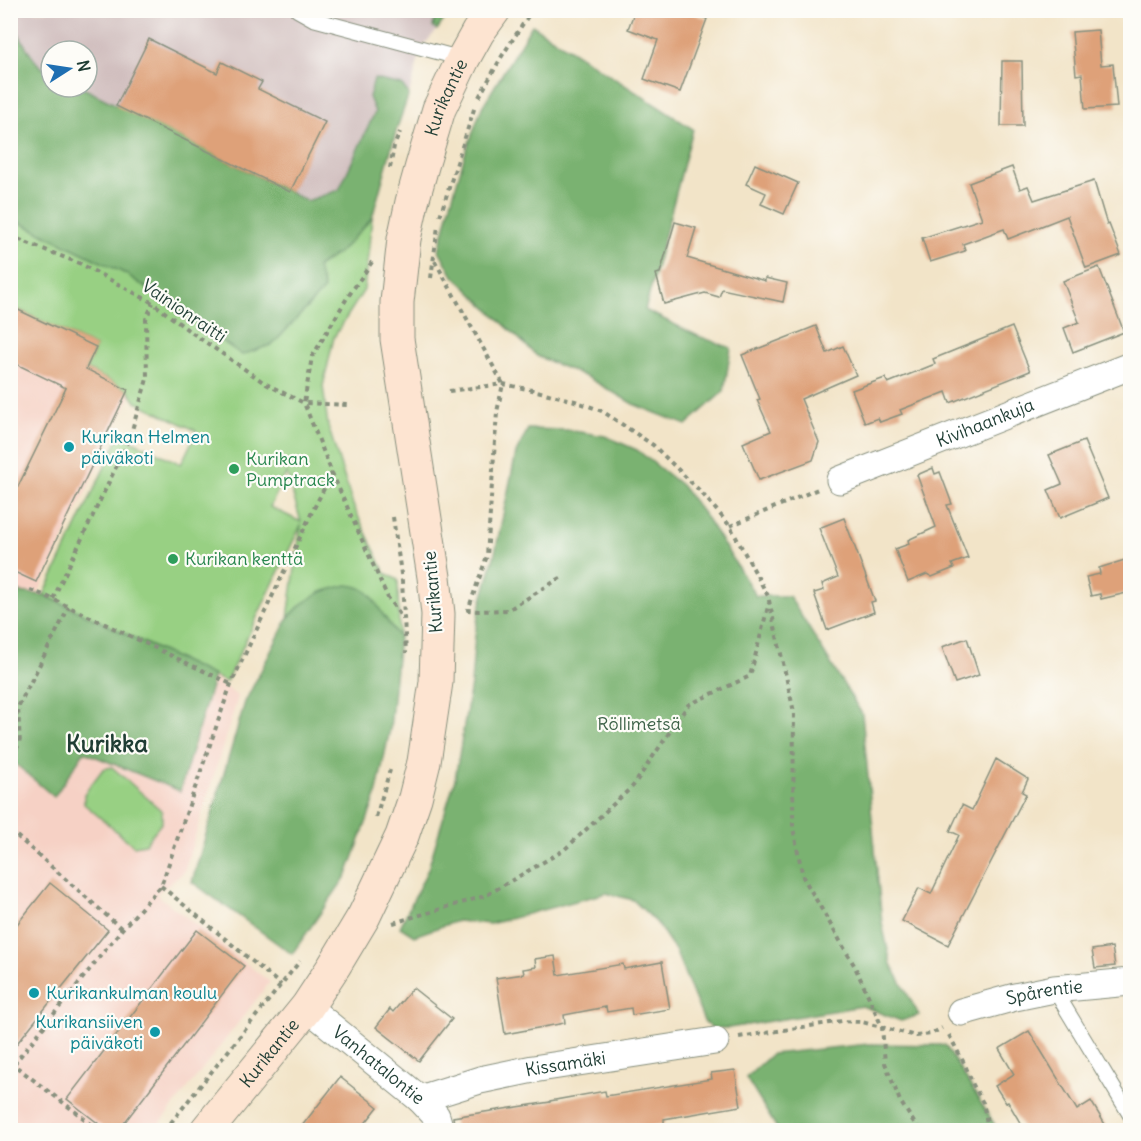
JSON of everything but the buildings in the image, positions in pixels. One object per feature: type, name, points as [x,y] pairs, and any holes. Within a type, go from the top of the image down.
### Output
[{"type":"main road","name":"Kurikantie","points":[[207,1131],[307,1006],[334,966],[364,916],[402,836],[415,798],[431,725],[436,682],[438,614],[397,339],[397,302],[404,239],[412,202],[439,109],[478,32],[494,10]]},
{"type":"street","name":"Kivihaankuja","points":[[840,480],[1131,366]]},
{"type":"street","name":"Spårentie","points":[[952,1019],[1015,997],[1054,989],[1131,982]]},
{"type":"street","name":"Vanhatalontie","points":[[307,1006],[420,1098],[436,1116],[440,1131]]},
{"type":"street","name":"Kissamäki","points":[[420,1098],[480,1080],[533,1069],[715,1041]]},
{"type":"lane","points":[[297,10],[313,19],[463,59]]},
{"type":"lane","points":[[1054,989],[1131,1115]]},
{"type":"path","points":[[389,169],[394,146],[403,125]]},
{"type":"path","name":"Vainionraitti","points":[[10,236],[81,264],[153,303],[266,384],[304,403]]},
{"type":"path","points":[[434,260],[503,384],[497,412],[488,556],[468,610],[508,610],[562,577]]},
{"type":"path","points":[[372,272],[372,261],[312,357],[304,403],[332,473],[388,598],[403,620]]},
{"type":"path","points":[[53,599],[129,440],[147,379],[146,319],[153,303]]},
{"type":"path","points":[[449,391],[503,384],[556,396],[602,411],[653,445],[700,491],[730,526],[768,596],[794,712],[793,828],[803,877],[854,964],[882,1027],[885,1063],[900,1101],[919,1131]]},
{"type":"path","points":[[304,403],[348,405]]},
{"type":"path","points":[[99,1131],[12,1063],[122,929],[161,886],[231,684],[332,473]]},
{"type":"path","points":[[730,526],[840,480]]},
{"type":"path","points":[[392,508],[402,581],[406,654]]},
{"type":"path","points":[[30,590],[231,684]]},
{"type":"path","points":[[393,923],[485,896],[564,850],[633,786],[688,705],[750,676],[769,601]]},
{"type":"path","points":[[10,756],[20,744],[18,707],[69,607]]},
{"type":"path","points":[[373,824],[392,760]]},
{"type":"path","points":[[10,830],[122,929]]},
{"type":"path","points":[[161,886],[281,985]]},
{"type":"path","points":[[165,1131],[303,958]]},
{"type":"path","points":[[715,1041],[842,1021],[862,1022],[916,1036],[931,1034],[952,1019],[965,1065],[983,1103],[987,1131]]},
{"type":"shaded area","points":[[437,10],[433,26],[437,30],[422,47],[409,94],[402,85],[369,97],[375,111],[339,190],[307,201],[99,96],[99,39],[39,39],[39,66],[23,42],[10,11]]},
{"type":"shaded area","points":[[10,304],[123,359],[133,391],[39,592],[215,678],[238,697],[184,872],[156,894],[270,982],[155,1130],[11,1130]]},
{"type":"green space","points":[[437,11],[450,11],[437,30],[433,27]]},
{"type":"green space","points":[[10,12],[30,54],[39,65],[39,99],[99,99],[99,96],[307,201],[339,190],[375,112],[369,97],[374,79],[402,85],[409,94],[372,218],[342,250],[317,267],[324,289],[273,344],[242,355],[126,274],[11,218]]},
{"type":"green space","points":[[532,25],[693,129],[645,310],[698,336],[731,348],[724,391],[686,425],[633,404],[589,378],[537,356],[452,274],[439,250],[465,154],[482,107]]},
{"type":"green space","points":[[10,218],[126,274],[242,355],[273,344],[324,289],[317,268],[342,250],[372,218],[364,290],[334,337],[323,386],[328,426],[353,505],[385,573],[398,580],[399,637],[371,595],[303,603],[288,618],[301,525],[226,682],[44,595],[120,435],[181,464],[197,431],[136,402],[128,390],[86,369],[96,347],[11,306]],"holes":[[[287,474],[301,522],[270,507]]]},
{"type":"green space","name":"Röllimetsä","points":[[528,429],[567,430],[605,436],[637,450],[681,485],[708,520],[756,596],[789,596],[862,714],[882,923],[891,964],[919,1015],[901,1021],[862,1006],[729,1028],[712,1028],[704,1021],[675,950],[657,923],[633,900],[606,893],[490,924],[457,921],[414,936],[400,927],[428,869],[455,779],[471,684],[479,611],[495,553],[516,453]]},
{"type":"green space","points":[[347,585],[369,593],[399,637],[390,729],[376,796],[347,875],[292,954],[192,882],[245,702],[288,618],[303,603],[321,592]]},
{"type":"green space","points":[[11,591],[44,595],[214,676],[180,791],[84,752],[54,797],[11,760]]},
{"type":"green space","points":[[112,767],[162,811],[162,822],[145,844],[134,846],[84,804],[84,794],[103,769]]},
{"type":"green space","points":[[869,1044],[945,1045],[998,1130],[778,1130],[746,1078],[772,1054]]},
{"type":"place","name":"Kurikan Helmen päiväkoti","points":[[69,447]]},
{"type":"place","name":"Kurikan Pumptrack","points":[[234,469]]},
{"type":"place","name":"Kurikan kenttä","points":[[173,559]]},
{"type":"place","name":"Kurikankulman koulu","points":[[34,993]]},
{"type":"place","name":"Kurikansiiven päiväkoti","points":[[155,1032]]},
{"type":"district","name":"Kurikka","points":[[107,744]]}]
